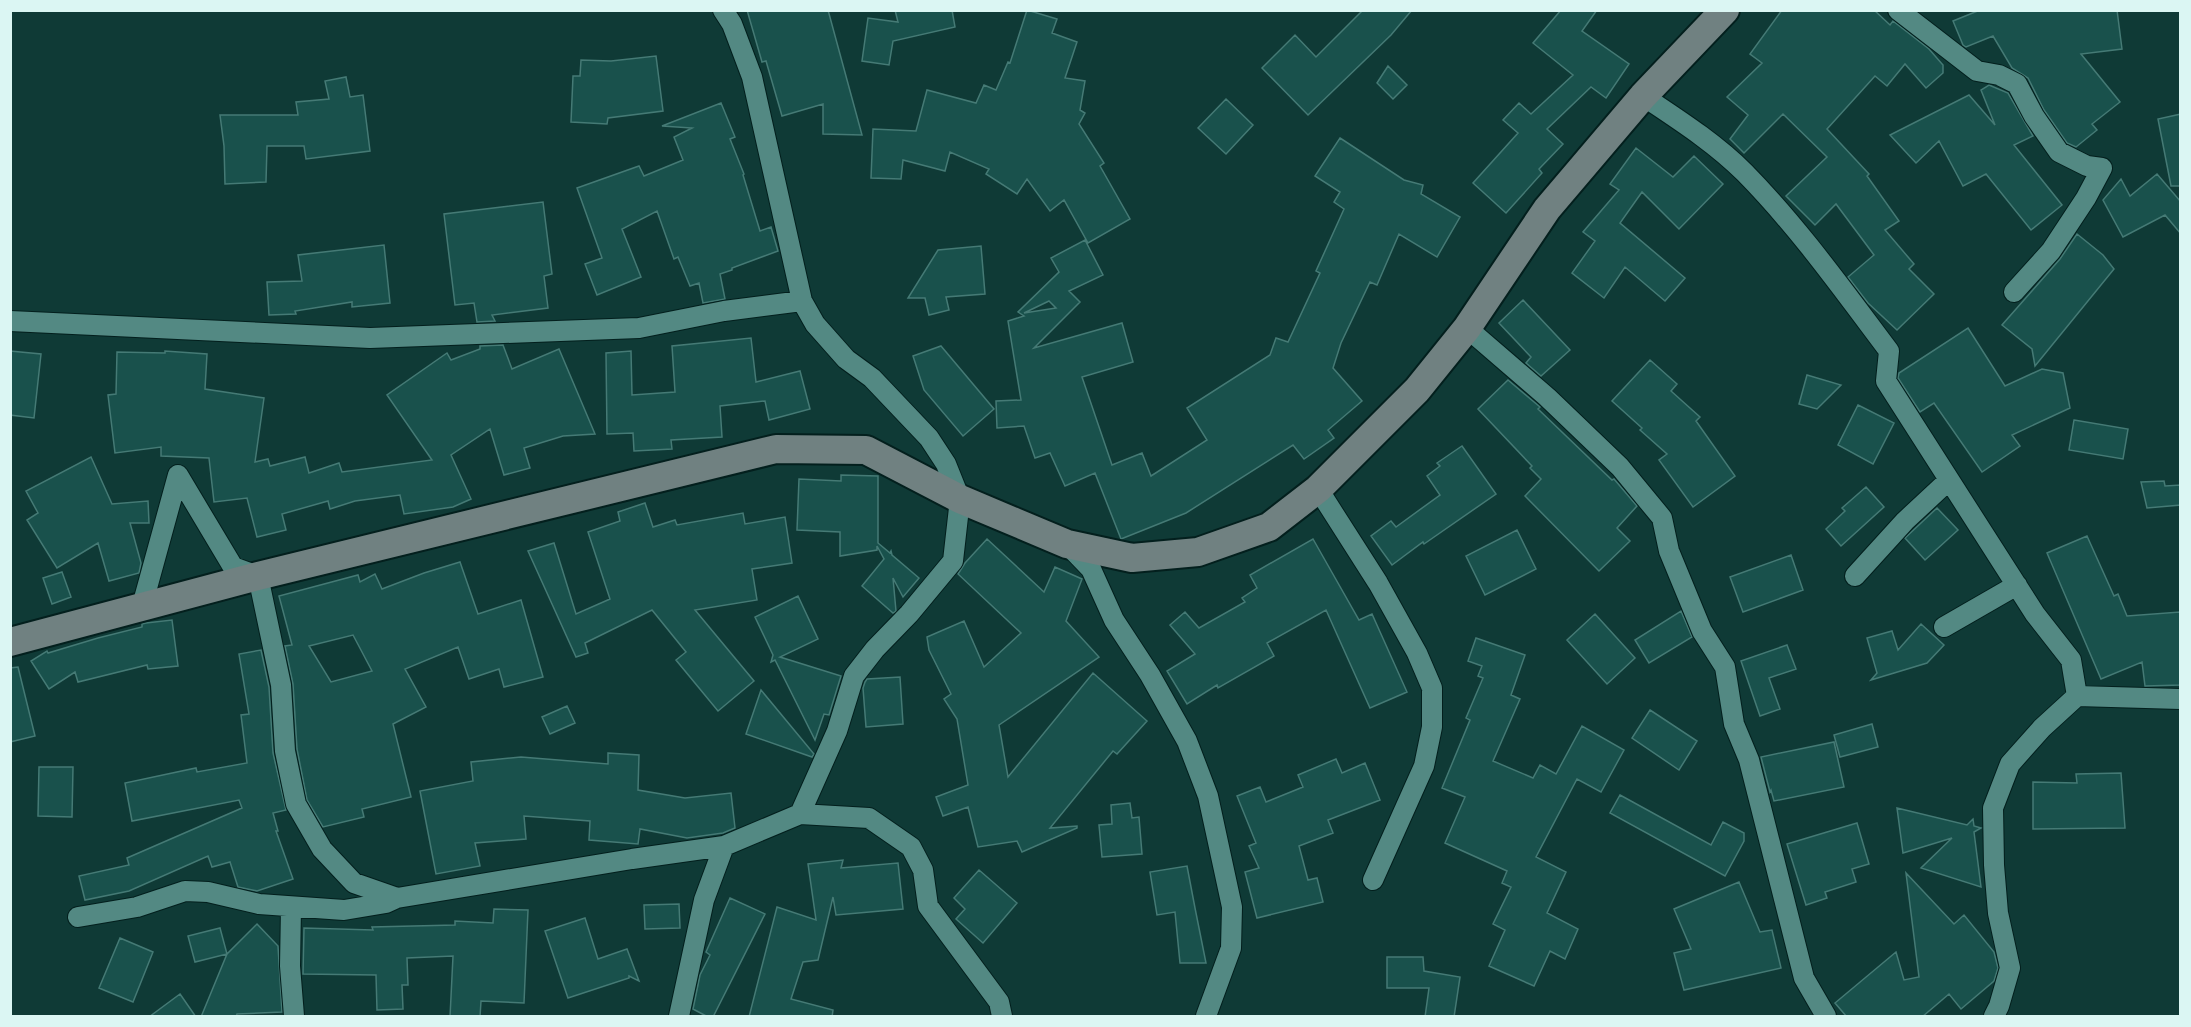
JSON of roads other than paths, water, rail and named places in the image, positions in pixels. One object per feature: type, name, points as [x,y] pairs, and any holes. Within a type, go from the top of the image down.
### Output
[{"type":"street","points":[[723,10],[732,24],[752,77],[802,301],[815,324],[846,359],[872,378],[929,438],[946,464],[960,500],[953,561],[854,676],[837,731],[800,814]]},
{"type":"street","points":[[10,642],[258,576],[776,449],[866,450],[960,500],[1067,544],[1132,558],[1198,552],[1269,527],[1318,489],[1417,390],[1467,328],[1547,208],[1644,96],[1725,10]]},
{"type":"street","points":[[1898,10],[1977,71],[1998,75],[2017,84],[2034,116],[2059,152],[2087,166],[2102,168],[2086,198],[2051,251],[2014,292]]},
{"type":"street","points":[[1644,96],[1697,132],[1744,172],[1800,234],[1889,351],[1886,381],[2036,614],[2071,660],[2077,696]]},
{"type":"street","points":[[10,321],[370,338],[639,328],[724,311],[802,301]]},
{"type":"street","points":[[1467,328],[1546,397],[1620,467],[1662,518],[1669,551],[1702,631],[1725,667],[1734,724],[1749,760],[1804,978],[1826,1017]]},
{"type":"street","points":[[142,606],[178,475],[233,567],[258,576]]},
{"type":"street","points":[[1855,576],[1905,521],[1949,480]]},
{"type":"street","points":[[1318,489],[1378,583],[1432,688],[1432,727],[1424,766],[1373,880]]},
{"type":"street","points":[[1067,544],[1091,569],[1114,620],[1150,675],[1187,741],[1208,796],[1232,907],[1231,948],[1206,1017]]},
{"type":"street","points":[[258,576],[281,685],[285,750],[296,804],[322,849],[354,883],[398,898]]},
{"type":"street","points":[[1944,627],[2017,585]]},
{"type":"street","points":[[1994,1017],[2010,968],[1998,913],[1993,808],[2010,764],[2042,728],[2077,696],[2181,699]]},
{"type":"street","points":[[78,917],[137,907],[186,891],[208,892],[259,904],[291,908],[344,910],[386,903],[398,898],[724,846],[800,814],[868,818],[910,847],[923,870],[927,906],[999,1002],[1002,1017]]},
{"type":"street","points":[[679,1017],[704,900],[724,846]]},
{"type":"street","points":[[291,908],[290,966],[294,1017]]}]
